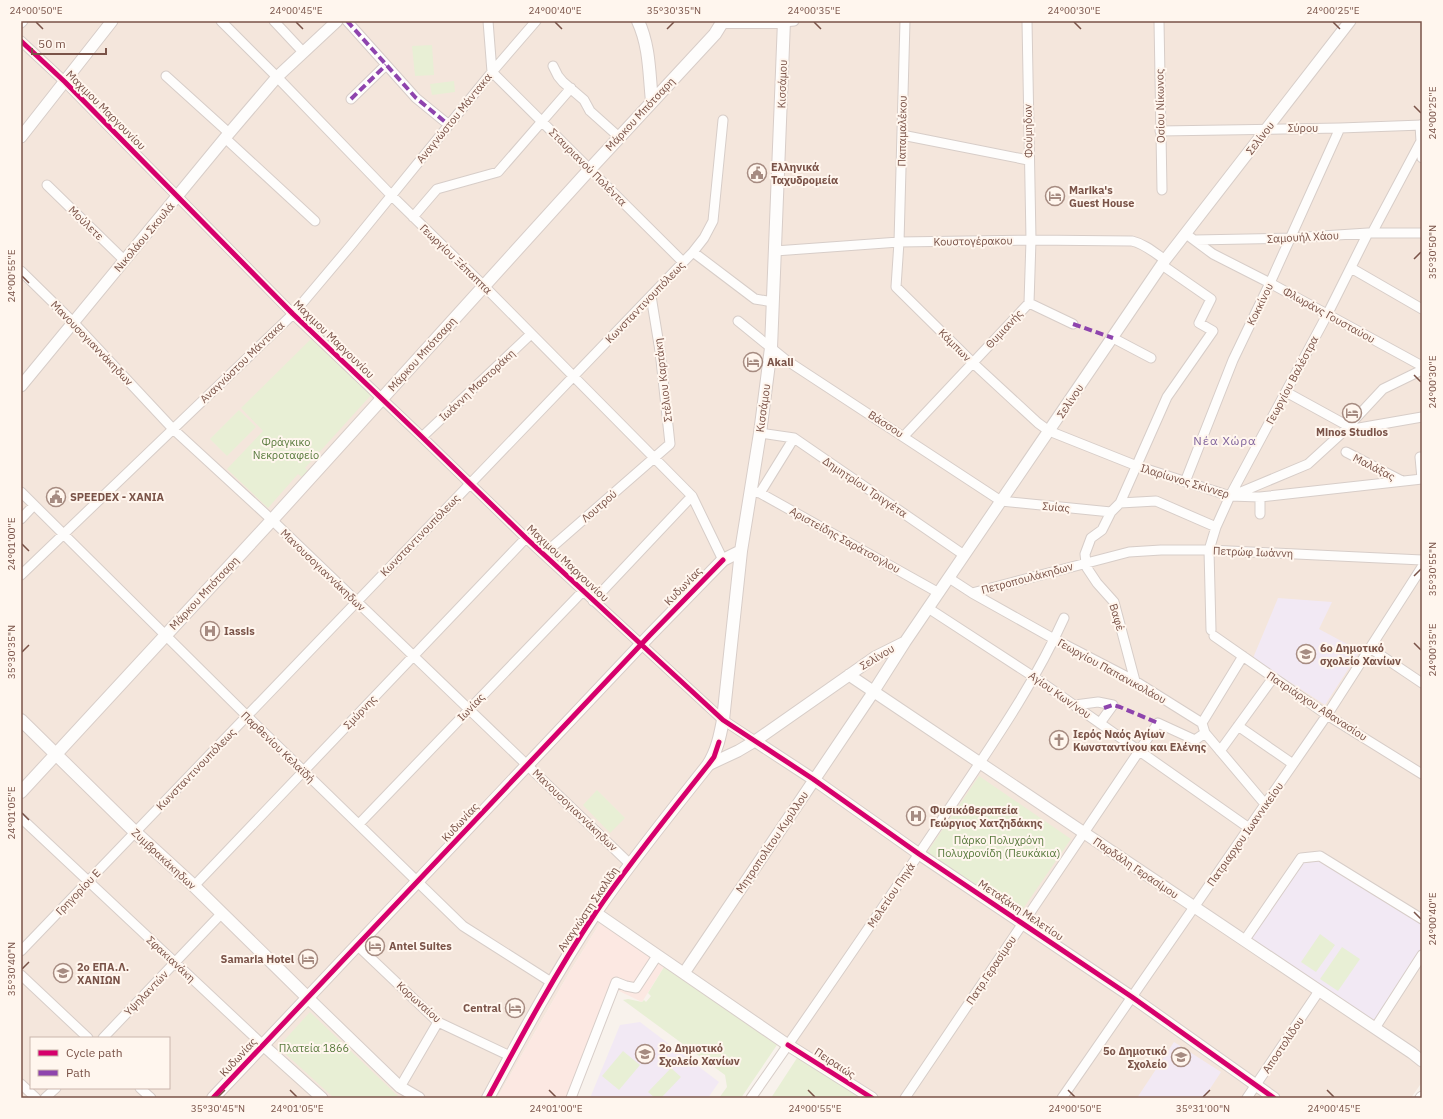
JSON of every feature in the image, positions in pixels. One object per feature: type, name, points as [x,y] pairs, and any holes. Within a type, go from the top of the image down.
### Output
[{"type":"main road","points":[[638,21],[648,52],[652,101]]},
{"type":"main road","name":"Μάρκου Μπότσαρη","points":[[21,792],[272,520],[619,137],[727,21],[788,21]]},
{"type":"main road","name":"Κισσάμου","points":[[723,720],[741,551],[755,492],[760,433],[771,348],[788,21]]},
{"type":"main road","name":"Κυδωνίας","points":[[213,1098],[358,946],[641,644],[723,560],[741,551]]},
{"type":"main road","name":"Ζυμβρακάκηδων","points":[[21,720],[135,832],[222,913],[308,998]]},
{"type":"main road","name":"Αναγνώστη Σκαλίδη","points":[[488,1098],[551,982],[596,912],[630,864],[714,757],[719,742],[723,720]]},
{"type":"street","points":[[21,137],[112,21]]},
{"type":"street","name":"Γεωργίου Ξέπαππα","points":[[221,21],[392,196],[484,286],[692,496]]},
{"type":"street","points":[[274,21],[303,52]]},
{"type":"street","name":"Νικολάου Σκουλά","points":[[21,386],[124,260],[178,197],[227,135],[277,77],[337,21]]},
{"type":"street","points":[[347,21],[416,98],[449,124]]},
{"type":"street","points":[[488,21],[492,72]]},
{"type":"street","name":"Αναγνώστου Μάντακα","points":[[21,575],[293,314],[392,196],[492,72],[536,21]]},
{"type":"street","name":"Παπαμαλέκου","points":[[899,242],[905,21]]},
{"type":"street","name":"Φούμηδων","points":[[1027,21],[1030,240]]},
{"type":"street","name":"Οσίου Νίκωνος","points":[[1159,21],[1162,190]]},
{"type":"street","name":"Σελίνου","points":[[708,765],[755,741],[875,657],[905,642],[1164,263],[1191,237],[1267,129],[1350,21]]},
{"type":"street","name":"Μαχιμου Mαργουνίου","points":[[21,41],[65,82],[293,314],[526,538],[723,720],[755,741]]},
{"type":"street","points":[[351,99],[386,65]]},
{"type":"street","points":[[553,66],[558,76],[584,100],[590,111],[619,137]]},
{"type":"street","name":"Σταυριανού Πολέντα","points":[[492,72],[683,262]]},
{"type":"street","points":[[166,76],[315,221]]},
{"type":"street","points":[[413,217],[437,189],[498,172],[571,88]]},
{"type":"street","name":"Κωνσταντινουπόλεως","points":[[135,832],[693,252],[704,238],[713,221],[723,120]]},
{"type":"street","points":[[1421,125],[1422,158]]},
{"type":"street","name":"Σύρου","points":[[1160,130],[1340,128],[1421,125]]},
{"type":"street","name":"Κοκκίνου","points":[[1185,482],[1233,360],[1270,283],[1340,128]]},
{"type":"street","points":[[902,135],[1028,160]]},
{"type":"street","name":"Γεωργίου Βαλέστρα","points":[[1212,633],[1209,550],[1216,527],[1230,496],[1327,315],[1350,268],[1421,141]]},
{"type":"street","name":"Μούλετε","points":[[48,185],[124,260]]},
{"type":"street","name":"Σαμουήλ Χάου","points":[[1191,237],[1290,238],[1370,233],[1422,233]]},
{"type":"street","name":"Φλωράνς Γουσταύου","points":[[1191,237],[1213,254],[1270,283],[1422,366]]},
{"type":"street","name":"Κουστογέρακου","points":[[775,251],[899,242],[1030,240],[1132,241],[1145,246],[1164,263],[1211,299],[1199,323],[1213,331],[1167,397],[1137,466]]},
{"type":"street","name":"Θυμιανής","points":[[904,436],[1029,303],[1030,240]]},
{"type":"street","name":"Κάμπων","points":[[899,242],[896,287],[973,362],[1038,423],[1049,431]]},
{"type":"street","points":[[693,252],[755,299],[773,302]]},
{"type":"street","points":[[1350,268],[1422,309]]},
{"type":"street","name":"Μανουσογιαννάκηδων","points":[[21,271],[74,323],[173,429],[272,520],[630,864]]},
{"type":"street","name":"Στέλιου Καρτάκη","points":[[651,296],[660,351],[670,444],[655,458]]},
{"type":"street","points":[[1029,303],[1073,324]]},
{"type":"street","name":"Βάσσου","points":[[738,321],[786,360],[1001,501]]},
{"type":"street","name":"Ιωάννη Μαστοράκη","points":[[422,437],[531,334]]},
{"type":"street","points":[[1112,338],[1151,358]]},
{"type":"street","points":[[1230,496],[1308,464],[1348,426],[1383,389],[1422,370]]},
{"type":"street","points":[[1286,392],[1348,426],[1359,428],[1422,417]]},
{"type":"street","name":"Ιλαρίωνος Σκίννερ","points":[[1049,431],[1137,466],[1230,496],[1260,497],[1422,479]]},
{"type":"street","name":"Δημητρίου Τριγγέτα","points":[[760,433],[794,438],[964,555]]},
{"type":"street","name":"Κισσάμου","points":[[755,492],[794,438]]},
{"type":"street","name":"Μαλάξας","points":[[1346,452],[1402,481]]},
{"type":"street","points":[[1420,457],[1422,479]]},
{"type":"street","name":"Λουτρού","points":[[544,554],[655,458]]},
{"type":"street","points":[[1086,563],[1085,554],[1091,538],[1102,530],[1111,512],[1120,503],[1137,466]]},
{"type":"street","name":"Παρθενίου Κελαϊδή","points":[[21,492],[247,716],[359,824],[417,883],[463,926],[551,982]]},
{"type":"street","name":"Αριστείδης Σαράτσογλου","points":[[755,492],[939,593]]},
{"type":"street","points":[[593,601],[692,496],[723,560]]},
{"type":"street","points":[[1260,497],[1260,514]]},
{"type":"street","name":"Συίας","points":[[1001,501],[1111,512]]},
{"type":"street","points":[[1120,503],[1156,501],[1216,527]]},
{"type":"street","points":[[21,519],[34,505]]},
{"type":"street","name":"Σμύρνης","points":[[194,886],[526,538]]},
{"type":"street","name":"Πετρώφ Ιωάννη","points":[[1086,563],[1129,552],[1161,550],[1209,550],[1422,560]]},
{"type":"street","name":"Πετροπουλάκηδων","points":[[948,578],[972,593],[1086,563]]},
{"type":"street","name":"Βαφέ","points":[[1086,563],[1086,568],[1114,602],[1135,681]]},
{"type":"street","name":"Πατριαρχου Ιωαννικείου","points":[[1062,1098],[1327,715],[1422,567]]},
{"type":"street","name":"Ιωνίας","points":[[359,824],[583,591]]},
{"type":"street","name":"Γεωργίου Παπανικολάου","points":[[972,593],[1054,639],[1135,681],[1204,728],[1220,751],[1265,804]]},
{"type":"street","name":"Αγίου Κων/νου","points":[[928,608],[1075,705],[1249,828]]},
{"type":"street","name":"Μελετίου Πηγά","points":[[751,1098],[980,763],[1034,677],[1064,618]]},
{"type":"street","name":"Πατριάρχου Αθανασίου","points":[[1212,633],[1273,678],[1327,715],[1422,774]]},
{"type":"street","name":"Μητροπολίτου Κυρίλλου","points":[[684,973],[874,691],[905,642]]},
{"type":"street","points":[[1370,648],[1422,683]]},
{"type":"street","points":[[1204,728],[1243,656]]},
{"type":"street","name":"Παρδάλη Γερασίμου","points":[[849,675],[1422,1061]]},
{"type":"street","points":[[1220,751],[1273,678]]},
{"type":"street","points":[[1075,705],[1098,702],[1113,705],[1100,723]]},
{"type":"street","name":"Πατρ.Γερασίμου","points":[[905,1098],[1158,723],[1195,740],[1204,728]]},
{"type":"street","points":[[1238,726],[1293,764]]},
{"type":"street","name":"Μεταξάκη Μελετίου","points":[[755,741],[814,779],[919,854],[1132,997],[1272,1097]]},
{"type":"street","name":"Σφακιανάκη","points":[[21,818],[263,1045],[322,1098]]},
{"type":"street","name":"Γρηγορίου Ε","points":[[21,951],[135,832]]},
{"type":"street","points":[[1244,941],[1300,858],[1320,856],[1422,919]]},
{"type":"street","name":"Πειραιώς","points":[[596,912],[657,956],[788,1045],[872,1098]]},
{"type":"street","name":"Υψηλαντών","points":[[104,1037],[222,913]]},
{"type":"street","name":"Κορωναίου","points":[[358,946],[438,1022],[510,1056]]},
{"type":"street","points":[[1375,1028],[1422,955]]},
{"type":"street","points":[[571,1098],[616,982],[636,988],[657,956]]},
{"type":"street","points":[[21,975],[87,1037]]},
{"type":"street","name":"Αποστολίδου","points":[[1247,1098],[1319,991]]},
{"type":"street","points":[[308,998],[400,1086],[419,1098]]},
{"type":"street","points":[[400,1086],[438,1022]]},
{"type":"street","points":[[21,1084],[36,1098]]},
{"type":"street","points":[[46,1098],[55,1089]]},
{"type":"street","points":[[141,1089],[151,1098]]},
{"type":"shaded area","points":[[21,21],[1422,21],[1422,1082],[1411,1098],[862,1098],[777,1045],[600,923],[569,973],[497,1098],[21,1098]]},
{"type":"shaded area","name":"6ο Δημοτικό σχολείο Χανίων","points":[[1278,598],[1332,602],[1319,629],[1360,651],[1325,705],[1253,658]]},
{"type":"shaded area","points":[[1321,861],[1422,925],[1422,947],[1374,1023],[1253,942],[1252,937],[1303,863]]},
{"type":"shaded area","points":[[600,923],[664,967],[642,1002],[617,990],[576,1098],[497,1098],[569,973]]},
{"type":"shaded area","name":"2ο Δημοτικό Σχολείο Χανίων","points":[[640,1022],[719,1082],[708,1098],[590,1098],[620,1025]]},
{"type":"shaded area","name":"5ο Δημοτικό Σχολείο","points":[[1174,1042],[1221,1072],[1204,1098],[1137,1098]]},
{"type":"green space","points":[[432,45],[434,75],[415,76],[412,46]]},
{"type":"green space","points":[[454,81],[455,92],[432,95],[430,84]]},
{"type":"green space","name":"Φράγκικο Νεκροταφείο","points":[[312,338],[372,394],[305,468],[308,471],[302,477],[298,474],[268,508],[227,469],[263,431],[241,408]]},
{"type":"green space","points":[[239,410],[256,427],[227,456],[210,439]]},
{"type":"green space","name":"Πάρκο Πολυχρόνη Πολυχρονίδη (Πευκάκια)","points":[[979,776],[1071,839],[1018,916],[926,854]]},
{"type":"green space","points":[[597,790],[625,818],[610,833],[583,805]]},
{"type":"green space","points":[[1320,934],[1335,945],[1316,972],[1301,962]]},
{"type":"green space","points":[[1342,947],[1360,959],[1338,991],[1320,979]]},
{"type":"green space","points":[[664,967],[777,1045],[741,1098],[719,1098],[727,1087],[725,1075],[623,1000],[628,999],[642,1002],[644,1000],[646,1002],[651,996],[648,993]]},
{"type":"green space","name":"Πλατεία 1866","points":[[310,1012],[400,1098],[334,1098],[278,1047]]},
{"type":"green space","points":[[623,1051],[640,1065],[619,1090],[602,1076]]},
{"type":"green space","points":[[797,1058],[862,1098],[771,1098]]},
{"type":"green space","points":[[671,1068],[681,1077],[661,1098],[655,1098],[648,1092]]},
{"type":"marked path","points":[[347,21],[416,98],[449,125]]},
{"type":"marked path","points":[[351,99],[386,65]]},
{"type":"marked path","points":[[1073,324],[1113,338]]},
{"type":"marked path","points":[[1104,708],[1113,705],[1158,723]]},
{"type":"cycle path","points":[[21,41],[65,82],[293,314],[526,538],[723,720],[813,779],[919,854],[1132,997],[1274,1098]]},
{"type":"cycle path","points":[[213,1098],[650,635],[723,560]]},
{"type":"cycle path","points":[[488,1098],[540,1004],[581,935],[623,874],[714,757],[719,742]]},
{"type":"cycle path","points":[[788,1045],[872,1098]]},
{"type":"place","name":"Ελληνικά Ταχυδρομεία","points":[[757,173]]},
{"type":"place","name":"Marika's Guest House","points":[[1055,196]]},
{"type":"place","name":"Akali","points":[[753,362]]},
{"type":"place","name":"Minos Studios","points":[[1352,413]]},
{"type":"place","name":"SPEEDEX - ΧΑΝΙΑ","points":[[56,497]]},
{"type":"place","name":"Iassis","points":[[210,631]]},
{"type":"place","name":"6ο Δημοτικό σχολείο Χανίων","points":[[1306,654]]},
{"type":"place","name":"Ιερός Ναός Αγίων Κωνσταντίνου και Ελένης","points":[[1059,740]]},
{"type":"place","name":"Φυσικόθεραπεία Γεώργιος Χατζηδάκης","points":[[916,816]]},
{"type":"place","name":"Antel Suites","points":[[375,946]]},
{"type":"place","name":"Samaria Hotel","points":[[308,959]]},
{"type":"place","name":"2ο ΕΠΑ.Λ. ΧΑΝΙΩΝ","points":[[63,973]]},
{"type":"place","name":"Central","points":[[515,1008]]},
{"type":"place","name":"2ο Δημοτικό Σχολείο Χανίων","points":[[645,1054]]},
{"type":"place","name":"5ο Δημοτικό Σχολείο","points":[[1181,1057]]},
{"type":"district","name":"Νέα Χώρα","points":[[1225,440]]}]
